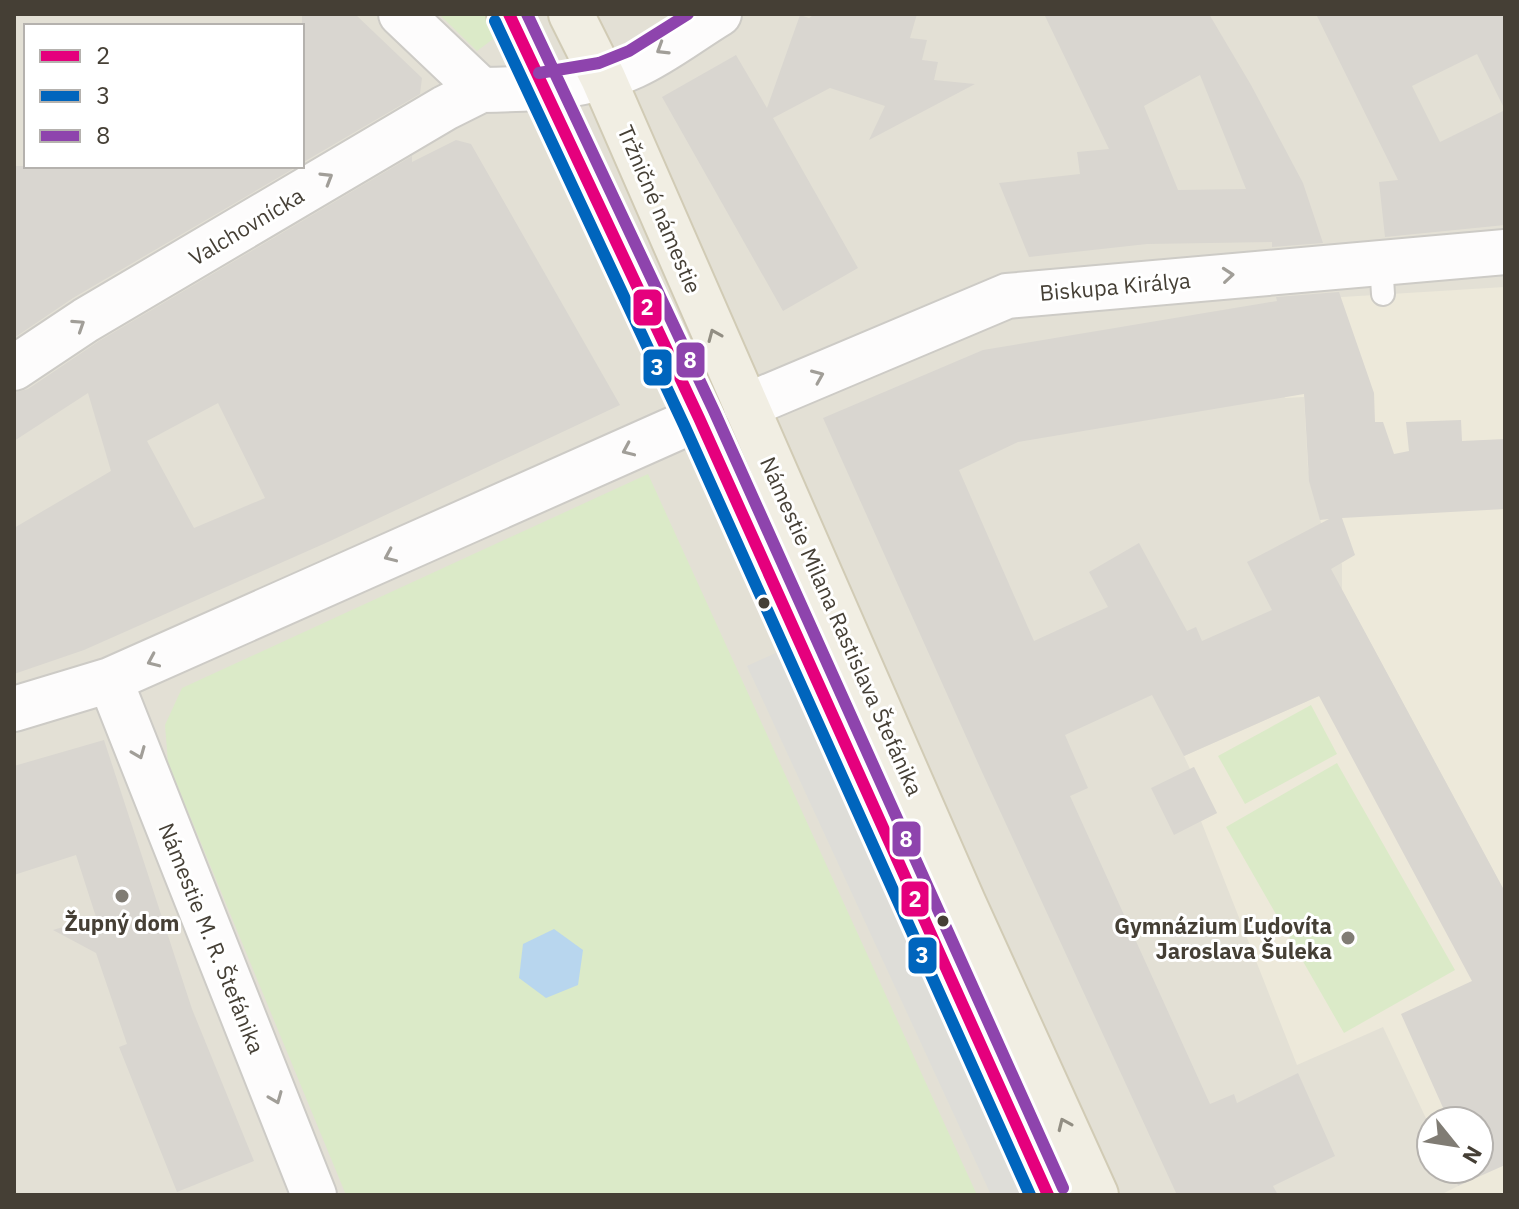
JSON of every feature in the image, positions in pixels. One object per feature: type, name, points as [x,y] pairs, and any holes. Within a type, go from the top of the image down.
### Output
[{"type":"main road","points":[[509,14],[699,418],[1048,1195]]},
{"type":"main road","name":"Tržničné námestie","points":[[571,14],[603,78],[746,406]]},
{"type":"main road","points":[[699,418],[746,406]]},
{"type":"main road","name":"Námestie Milana Rastislava Štefánika","points":[[746,406],[963,902],[1096,1195]]},
{"type":"street","points":[[401,14],[481,90],[542,89],[603,78],[636,65],[719,14]]},
{"type":"street","name":"Valchovnícka","points":[[14,368],[86,320],[445,108],[481,90]]},
{"type":"street","name":"Biskupa Királya","points":[[746,406],[1007,296],[1382,278],[1505,252]]},
{"type":"street","points":[[14,709],[110,680],[699,418]]},
{"type":"street","name":"Námestie M. R. Štefánika","points":[[110,680],[314,1195]]},
{"type":"shaded area","points":[[14,14],[1505,14],[1505,1195],[14,1195]]},
{"type":"shaded area","points":[[1505,287],[1505,892],[1342,590],[1342,564],[1321,523],[1308,468],[1304,397],[1285,398],[1277,301]]},
{"type":"shaded area","points":[[800,642],[1047,1195],[991,1195],[747,666]]},
{"type":"shaded area","name":"Gymnázium Ľudovíta Jaroslava Šuleka","points":[[1319,696],[1505,924],[1505,1195],[1440,1195],[1458,1185],[1495,1185],[1495,1105],[1420,1105],[1383,1027],[1297,1065],[1201,821],[1217,813],[1194,767],[1190,769],[1184,756]]},
{"type":"green space","points":[[439,14],[486,14],[497,36],[477,51]]},
{"type":"green space","points":[[648,474],[977,1195],[346,1195],[168,763],[165,725],[182,688]]},
{"type":"green space","points":[[1311,705],[1337,754],[1245,804],[1218,756]]},
{"type":"green space","points":[[1337,763],[1455,970],[1344,1033],[1226,827]]},
{"type":"water","points":[[554,929],[583,950],[578,985],[546,998],[519,978],[523,944]]},
{"type":"building","points":[[302,14],[355,14],[422,78],[420,94],[304,162],[304,24]]},
{"type":"building","points":[[815,14],[917,14],[910,38],[927,40],[922,60],[938,62],[934,80],[975,84],[869,140],[885,106],[830,88],[773,118],[858,268],[783,311],[662,97],[736,55],[767,108],[800,15],[809,18]]},
{"type":"building","points":[[1044,14],[1209,14],[1303,183],[1323,243],[1272,247],[1272,242],[1147,244],[1029,257],[999,183],[1080,174],[1077,152],[1109,149]],"holes":[[[1200,75],[1246,189],[1178,190],[1144,106]]]},
{"type":"building","points":[[1316,14],[1505,14],[1505,110],[1505,225],[1385,237],[1379,182],[1398,180]],"holes":[[[1477,54],[1505,110],[1440,142],[1412,86]]]},
{"type":"building","points":[[456,140],[471,144],[620,405],[328,542],[84,650],[14,674],[14,528],[111,471],[88,393],[14,441],[14,393],[28,389],[99,341],[412,156],[412,162]],"holes":[[[218,403],[265,498],[194,528],[147,441]]]},
{"type":"building","points":[[14,166],[295,168],[73,298],[14,338]]},
{"type":"building","points":[[1339,292],[1374,393],[1375,422],[1383,422],[1394,454],[1409,451],[1406,422],[1461,420],[1462,441],[1505,439],[1505,509],[1342,518],[1355,555],[1331,569],[1505,892],[1505,1165],[1495,1169],[1495,1105],[1442,1105],[1401,1014],[1472,981],[1319,696],[1184,756],[1152,695],[1065,735],[1088,788],[1070,796],[1210,1104],[1234,1094],[1237,1103],[1298,1073],[1335,1156],[1273,1186],[1278,1195],[1177,1195],[823,418],[983,350],[1277,301],[1276,297]],"holes":[[[1304,394],[1309,481],[1320,520],[1329,519],[1247,562],[1272,610],[1202,641],[1196,627],[1187,631],[1139,543],[1089,572],[1108,607],[1034,641],[959,470],[1018,442]]]},
{"type":"building","name":"Župný dom","points":[[104,740],[192,1009],[254,1161],[177,1192],[119,1047],[127,1044],[96,953],[53,930],[96,917],[76,855],[14,875],[14,766]]},
{"type":"building","points":[[1194,767],[1217,813],[1174,835],[1151,788]]},
{"type":"transit line","name":"2","points":[[509,14],[699,418],[1048,1195]]},
{"type":"transit line","name":"8","points":[[527,14],[714,411],[1063,1188]]},
{"type":"transit line","name":"8","points":[[539,73],[599,63],[629,51],[688,14]]},
{"type":"transit line","name":"3","points":[[495,21],[684,425],[1030,1195]]},
{"type":"place","name":"Župný dom","points":[[122,896]]},
{"type":"place","name":"Gymnázium Ľudovíta Jaroslava Šuleka","points":[[1348,938]]}]
